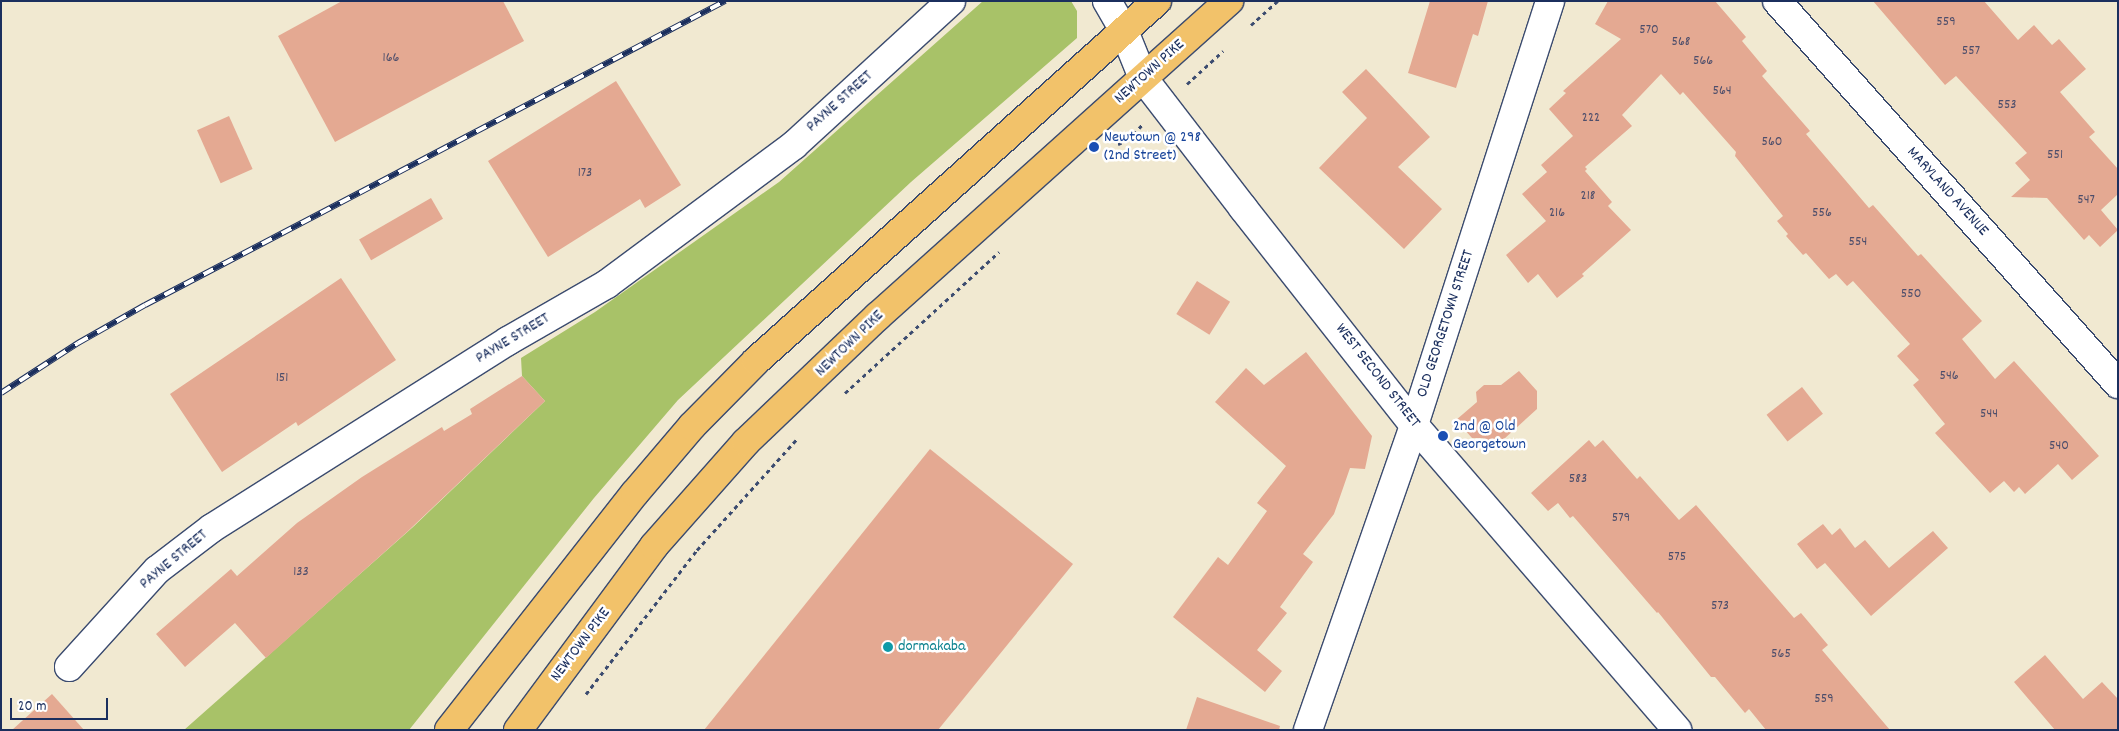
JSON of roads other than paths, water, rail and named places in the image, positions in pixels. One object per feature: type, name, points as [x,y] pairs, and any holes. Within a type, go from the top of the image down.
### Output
[{"type":"main road","points":[[449,730],[635,493],[692,426],[770,349],[1157,1]]},
{"type":"main road","name":"NEWTOWN PIKE","points":[[518,730],[654,546],[746,442],[878,316],[1229,1]]},
{"type":"street","name":"PAYNE STREET","points":[[69,667],[157,570],[212,528],[508,341],[607,284],[794,145],[951,1]]},
{"type":"street","name":"WEST SECOND STREET","points":[[1107,1],[1124,31],[1143,78],[1243,208],[1414,425],[1677,730]]},
{"type":"street","name":"OLD GEORGETOWN STREET","points":[[1308,730],[1414,425],[1550,1]]},
{"type":"street","name":"MARYLAND AVENUE","points":[[1777,1],[2118,384]]},
{"type":"railway","points":[[1,393],[78,343],[145,305],[725,1]]},
{"type":"place","name":"Newtown @ 298 (2nd Street)","points":[[1094,147]]},
{"type":"place","name":"2nd @ Old Georgetown","points":[[1443,436]]},
{"type":"place","name":"dormakaba","points":[[888,647]]}]
